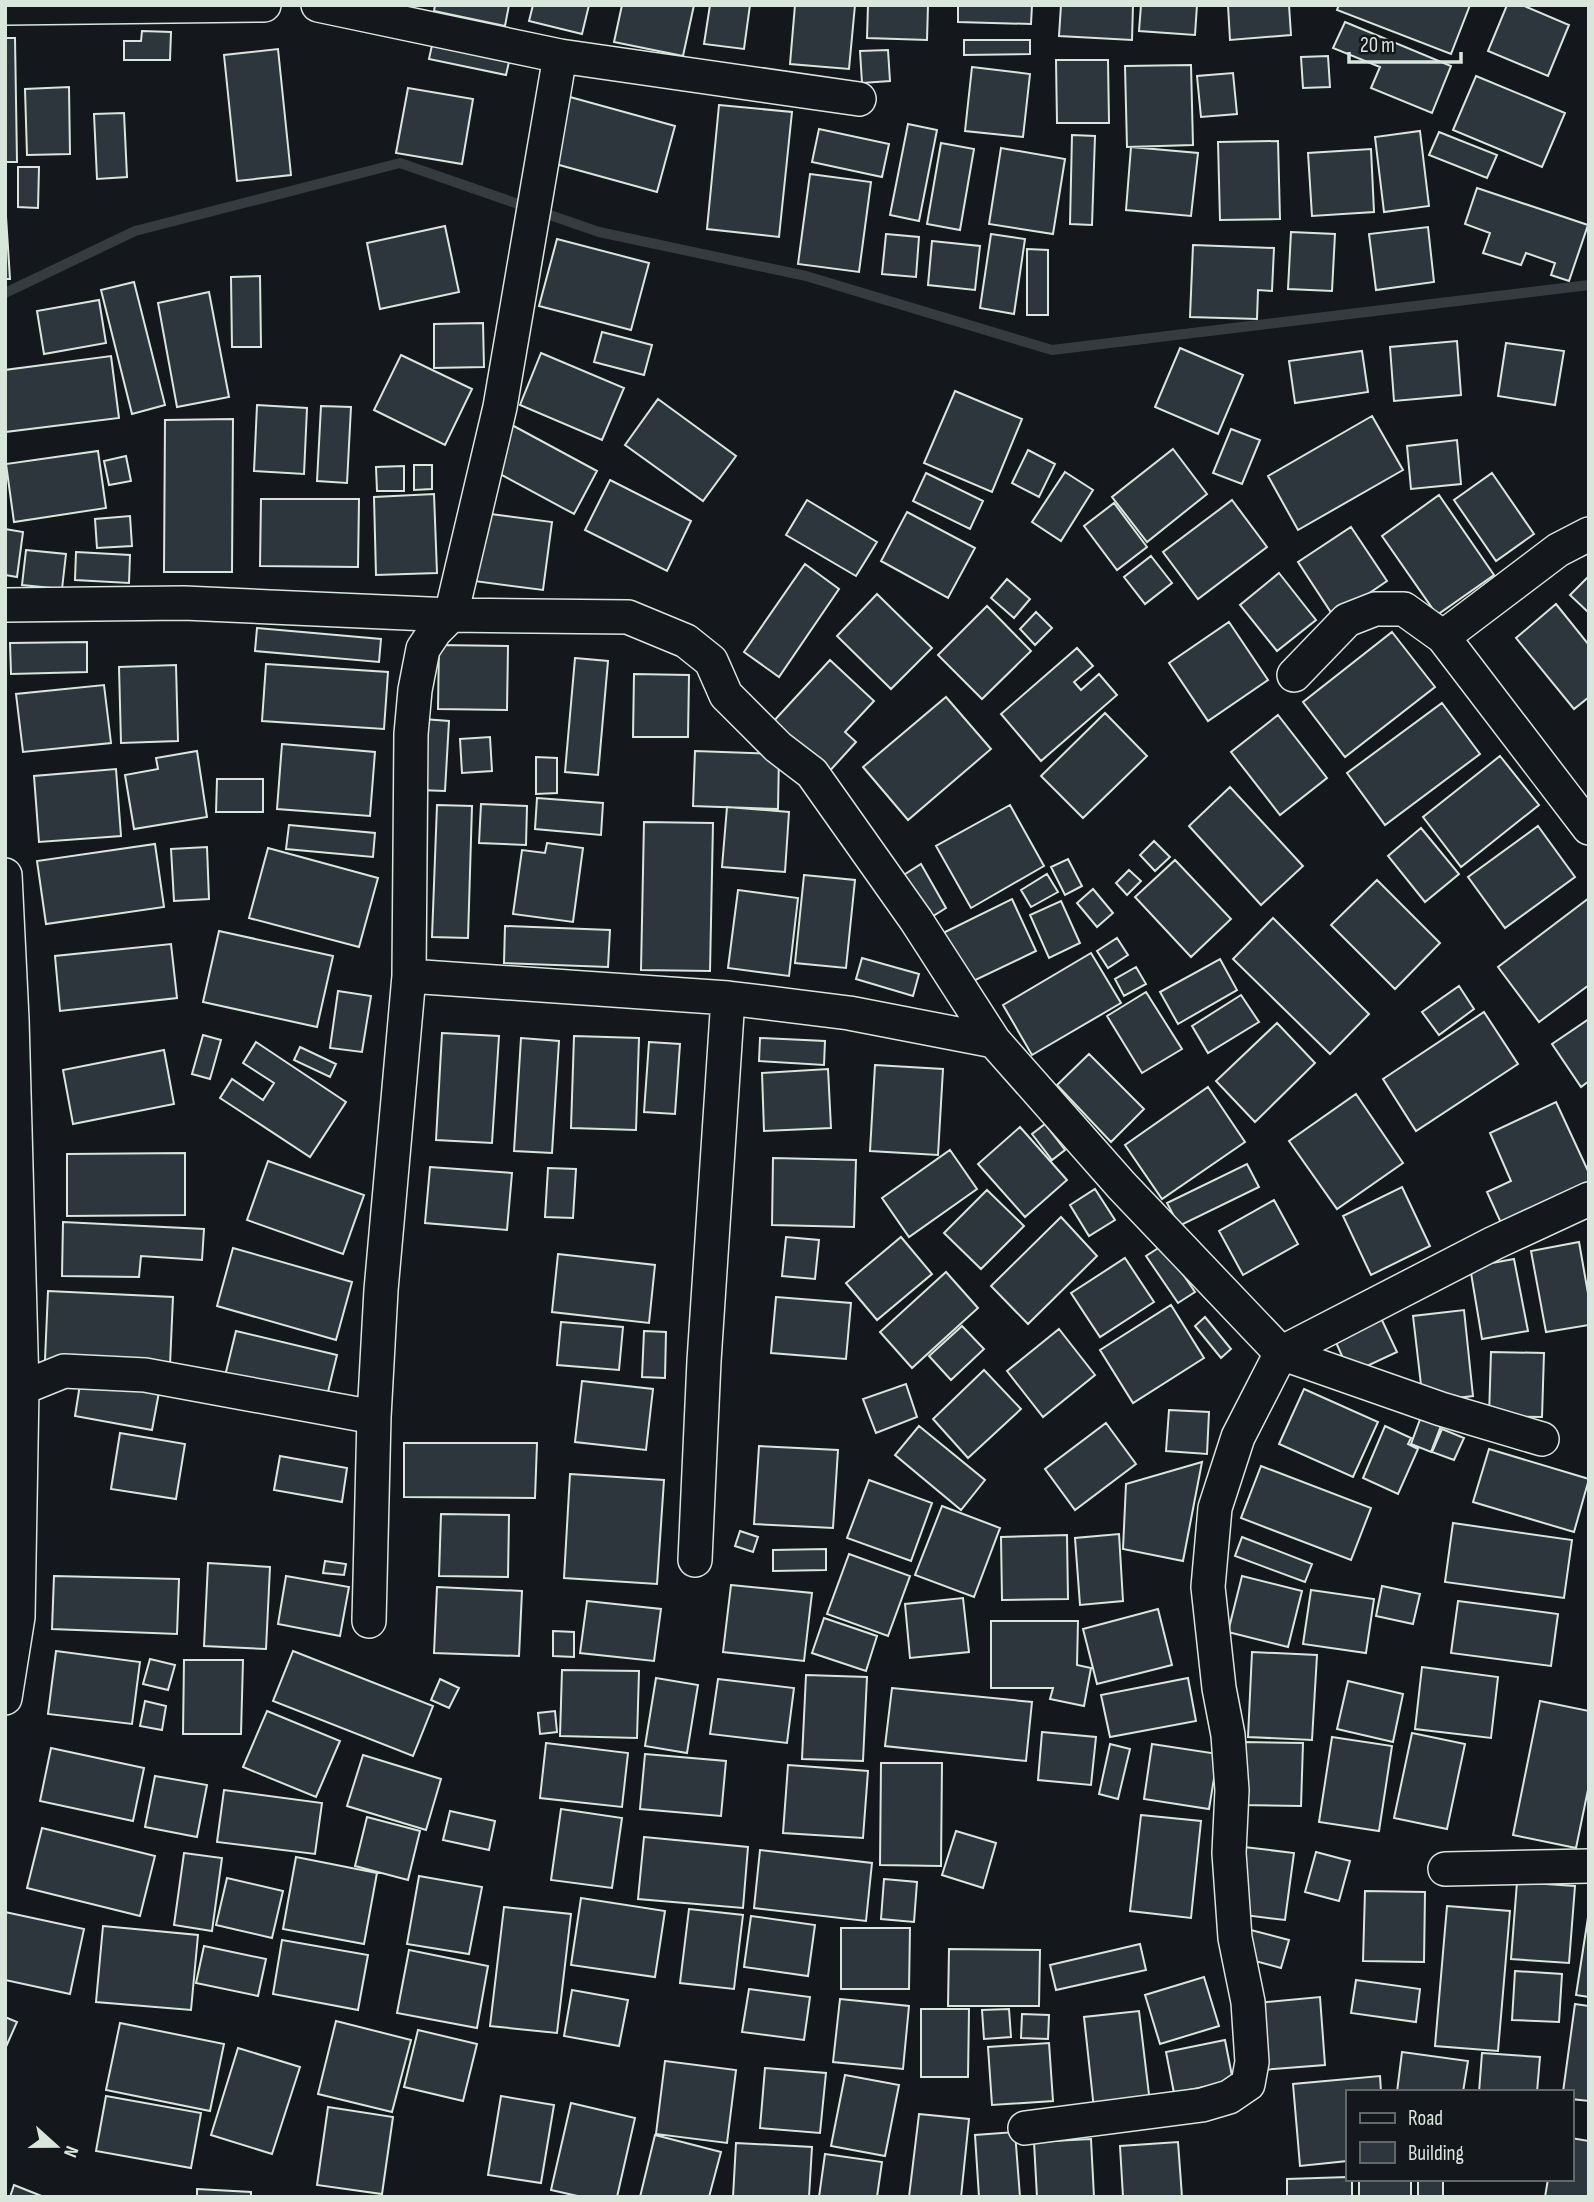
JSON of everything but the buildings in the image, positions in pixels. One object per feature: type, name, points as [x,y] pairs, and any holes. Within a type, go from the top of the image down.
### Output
[{"type":"street","points":[[5,8],[264,5]]},
{"type":"street","points":[[318,5],[560,56],[859,99]]},
{"type":"street","points":[[369,1621],[374,1417],[381,1290],[409,976],[411,734],[415,690],[423,649],[435,631],[451,615],[500,407],[560,56]]},
{"type":"street","points":[[1443,637],[1558,550],[1589,534]]},
{"type":"street","points":[[5,605],[184,603],[451,615],[628,617],[686,641],[711,661],[726,695],[778,747],[812,773],[916,920],[994,1041],[1122,1186],[1281,1353],[1441,1409],[1542,1439]]},
{"type":"street","points":[[1294,675],[1347,620],[1375,609],[1404,609],[1443,637],[1589,828]]},
{"type":"street","points":[[5,875],[12,1019],[13,1387],[18,1617],[5,1698]]},
{"type":"street","points":[[409,976],[728,998],[849,1013],[994,1041]]},
{"type":"street","points":[[695,1560],[704,1361],[728,998]]},
{"type":"street","points":[[1026,2128],[1202,2105],[1229,2097],[1248,2084],[1252,2062],[1248,2002],[1235,1938],[1229,1853],[1233,1790],[1208,1587],[1215,1508],[1238,1437],[1281,1353],[1494,1243],[1589,1199]]},
{"type":"street","points":[[13,1387],[64,1371],[145,1375],[374,1417]]},
{"type":"street","points":[[1446,1869],[1589,1866]]},
{"type":"waterway","points":[[5,293],[135,231],[400,163],[599,232],[806,276],[1052,350],[1589,285]]}]
